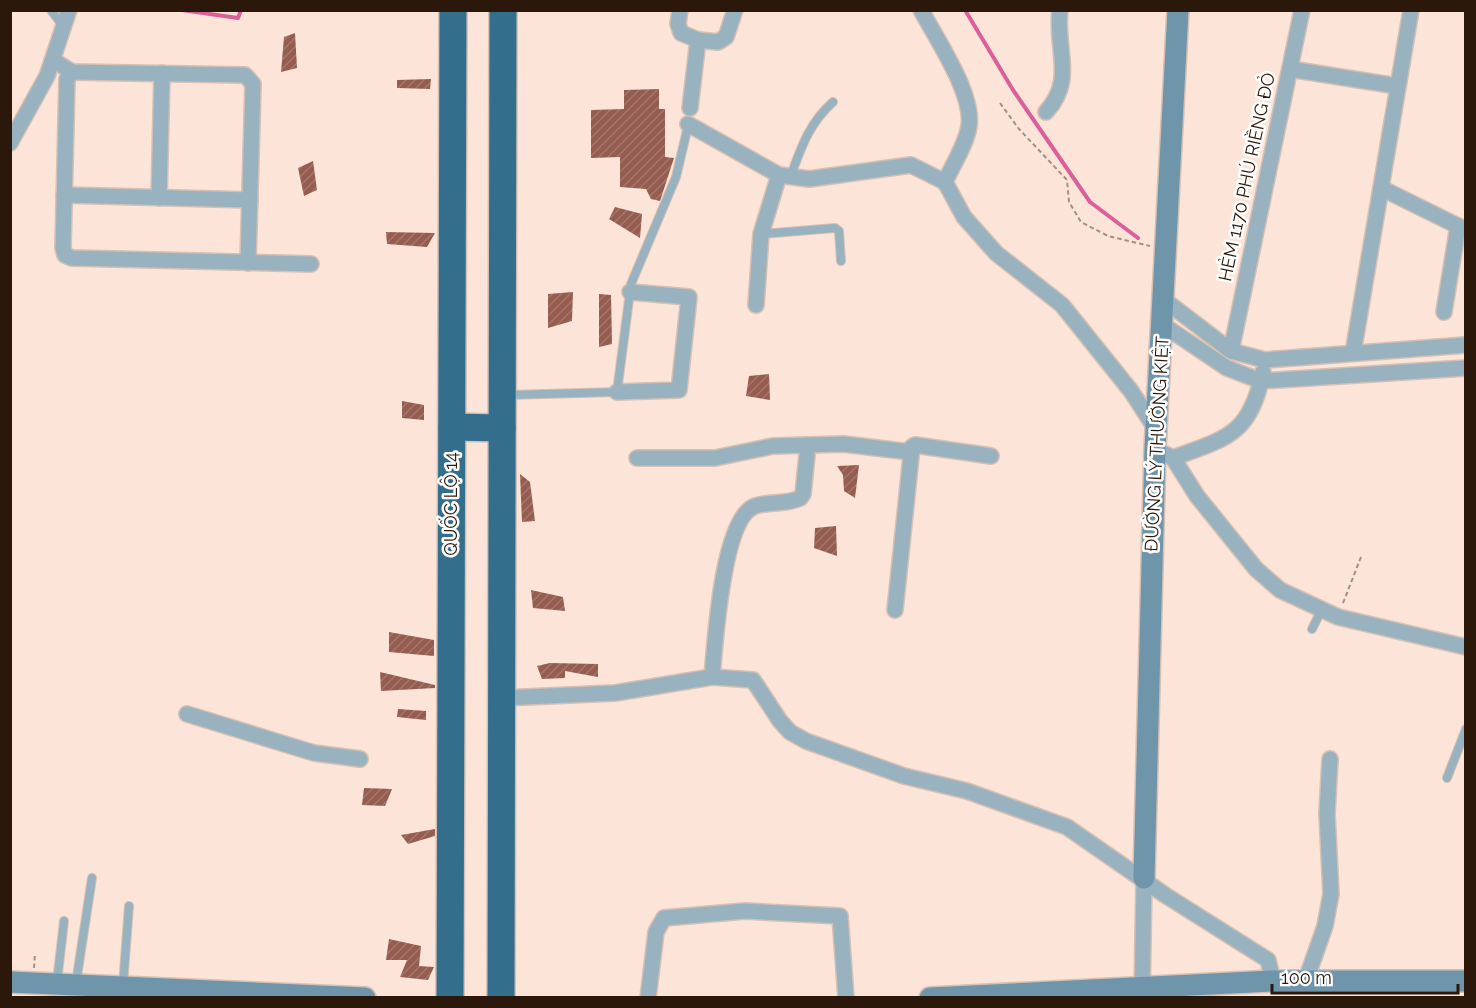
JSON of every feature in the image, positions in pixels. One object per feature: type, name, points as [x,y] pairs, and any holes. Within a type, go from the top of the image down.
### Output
[{"type":"highway","name":"QUỐC LỘ 14","points":[[450,998],[453,10]]},
{"type":"highway","points":[[501,998],[503,10]]},
{"type":"highway","points":[[452,428],[502,428]]},
{"type":"street","points":[[10,143],[47,76],[69,10]]},
{"type":"street","points":[[680,10],[678,24],[681,33],[698,40],[718,42],[726,37],[735,10]]},
{"type":"street","points":[[921,10],[958,81],[970,115],[966,136],[945,182]]},
{"type":"street","points":[[1047,112],[1058,99],[1063,81],[1060,10]]},
{"type":"street","name":"ĐƯỜNG LÝ THƯỜNG KIỆT","points":[[1144,878],[1162,446],[1162,299],[1178,10]]},
{"type":"street","name":"HẺM 1170 PHÚ RIỀNG ĐỎ","points":[[1231,351],[1302,10]]},
{"type":"street","points":[[1353,353],[1411,10]]},
{"type":"street","points":[[690,108],[698,40]]},
{"type":"street","points":[[53,60],[72,72],[245,75],[250,78],[253,84],[248,263]]},
{"type":"street","points":[[1290,69],[1397,86]]},
{"type":"street","points":[[72,72],[67,79],[63,195],[65,255],[72,258],[311,264]]},
{"type":"street","points":[[159,198],[162,73]]},
{"type":"street","points":[[688,124],[785,176],[809,179],[911,165],[945,182],[964,217],[996,253],[1062,304],[1131,392],[1162,446],[1197,496],[1256,569],[1280,590],[1321,611],[1466,647]]},
{"type":"street","points":[[756,305],[761,234],[785,176]]},
{"type":"street","points":[[1381,188],[1462,228],[1443,312]]},
{"type":"street","points":[[63,195],[250,200]]},
{"type":"street","points":[[617,392],[679,390],[689,297],[630,292]]},
{"type":"street","points":[[1162,299],[1231,351],[1265,360],[1466,345]]},
{"type":"street","points":[[1163,325],[1227,368],[1261,381],[1466,368]]},
{"type":"street","points":[[1162,446],[1220,441],[1237,430],[1251,408],[1261,381],[1265,360]]},
{"type":"street","points":[[638,458],[715,458],[773,446],[844,444],[910,452]]},
{"type":"street","points":[[712,677],[726,569],[735,528],[753,506],[800,498],[803,494],[808,445]]},
{"type":"street","points":[[895,610],[910,452],[915,445],[991,456]]},
{"type":"street","points":[[501,698],[615,693],[712,677],[753,680],[780,721],[790,732],[806,741],[904,776],[967,791],[1067,827],[1144,878],[1165,895],[1268,960],[1273,981]]},
{"type":"street","points":[[187,714],[314,753],[360,759]]},
{"type":"street","points":[[1305,982],[1324,926],[1331,894],[1327,814],[1330,759]]},
{"type":"street","points":[[1143,993],[1144,878]]},
{"type":"street","points":[[648,998],[656,932],[664,918],[745,911],[840,916],[846,998]]},
{"type":"street","points":[[930,998],[1143,993],[1273,981],[1466,981]]},
{"type":"street","points":[[10,982],[123,987],[148,993],[364,998]]},
{"type":"lane","points":[[51,10],[64,27]]},
{"type":"lane","points":[[785,176],[807,132],[818,115],[832,102]]},
{"type":"lane","points":[[502,395],[617,392],[630,292],[638,263],[676,177],[690,108]]},
{"type":"lane","points":[[761,234],[837,229],[842,261]]},
{"type":"lane","points":[[1312,629],[1321,611]]},
{"type":"lane","points":[[1447,778],[1466,729]]},
{"type":"lane","points":[[66,984],[92,878]]},
{"type":"lane","points":[[123,987],[129,906]]},
{"type":"lane","points":[[64,921],[66,984]]},
{"type":"path","points":[[1000,103],[1019,129],[1068,180],[1069,202],[1081,222],[1108,236],[1138,245],[1165,246]]},
{"type":"path","points":[[1338,617],[1361,557]]},
{"type":"building","points":[[295,33],[297,68],[281,72],[284,37]]},
{"type":"building","points":[[431,79],[430,89],[397,88],[397,80]]},
{"type":"building","points":[[659,89],[659,109],[665,109],[665,157],[674,158],[660,201],[651,199],[646,189],[620,187],[620,157],[591,158],[591,110],[624,109],[624,90]]},
{"type":"building","points":[[313,161],[317,190],[304,196],[298,168]]},
{"type":"building","points":[[615,207],[642,214],[640,238],[609,219]]},
{"type":"building","points":[[386,232],[435,233],[427,247],[387,244]]},
{"type":"building","points":[[573,292],[572,321],[548,328],[548,294]]},
{"type":"building","points":[[599,294],[611,295],[612,344],[599,347]]},
{"type":"building","points":[[769,374],[770,400],[746,396],[749,376]]},
{"type":"building","points":[[402,401],[424,405],[424,420],[402,418]]},
{"type":"building","points":[[859,465],[855,498],[844,491],[843,475],[837,466]]},
{"type":"building","points":[[520,474],[530,482],[535,521],[522,522]]},
{"type":"building","points":[[836,526],[837,556],[814,548],[815,528]]},
{"type":"building","points":[[531,590],[563,597],[565,611],[533,608]]},
{"type":"building","points":[[389,632],[434,640],[434,656],[389,652]]},
{"type":"building","points":[[550,663],[598,664],[598,677],[565,671],[565,678],[542,679],[537,666]]},
{"type":"building","points":[[380,672],[435,685],[435,688],[381,691]]},
{"type":"building","points":[[398,709],[426,711],[426,720],[397,717]]},
{"type":"building","points":[[364,788],[392,789],[385,806],[362,805]]},
{"type":"building","points":[[435,829],[435,836],[408,844],[401,835]]},
{"type":"building","points":[[389,939],[421,946],[419,966],[434,967],[428,980],[400,977],[407,960],[386,960]]},
{"type":"waterway","points":[[182,10],[238,18],[241,10]]},
{"type":"waterway","points":[[965,10],[1013,90],[1090,202],[1138,238]]}]
